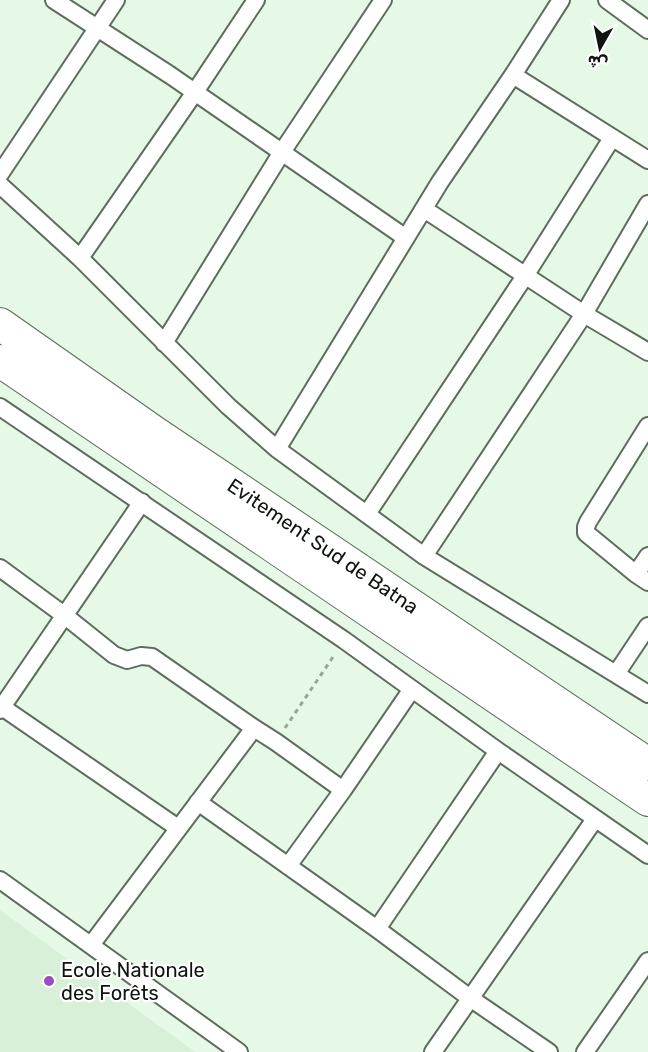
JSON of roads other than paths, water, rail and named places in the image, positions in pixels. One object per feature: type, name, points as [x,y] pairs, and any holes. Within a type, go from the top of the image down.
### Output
[{"type":"highway","name":"Evitement Sud de Batna","points":[[0,324],[154,432],[648,764]]},
{"type":"highway","name":"Evitement Sud de Batna","points":[[0,361],[648,800]]},
{"type":"street","points":[[54,0],[195,92],[406,238]]},
{"type":"street","points":[[0,174],[116,0]]},
{"type":"street","points":[[80,258],[256,0]]},
{"type":"street","points":[[164,343],[282,152],[383,0]]},
{"type":"street","points":[[278,449],[440,183],[561,0]]},
{"type":"street","points":[[607,0],[648,30]]},
{"type":"street","points":[[513,75],[648,160]]},
{"type":"street","points":[[367,514],[525,276],[612,138]]},
{"type":"street","points":[[0,185],[80,258],[228,406],[278,449],[424,556],[648,694]]},
{"type":"street","points":[[424,556],[584,314],[648,204]]},
{"type":"street","points":[[424,209],[584,314],[648,352]]},
{"type":"street","points":[[0,407],[344,639],[498,751],[648,855]]},
{"type":"street","points":[[648,426],[586,527],[586,532],[642,578],[648,556]]},
{"type":"street","points":[[142,502],[1,708],[178,828]]},
{"type":"street","points":[[0,568],[114,655],[127,660],[141,656],[152,657],[343,790]]},
{"type":"street","points":[[616,674],[648,626]]},
{"type":"street","points":[[288,866],[412,689]]},
{"type":"street","points":[[91,945],[254,728]]},
{"type":"street","points":[[377,929],[498,751]]},
{"type":"street","points":[[198,802],[470,998],[549,1052]]},
{"type":"street","points":[[433,1052],[595,819]]},
{"type":"street","points":[[0,880],[239,1052]]},
{"type":"street","points":[[585,1052],[648,961]]},
{"type":"place","name":"Ecole Nationale des Forêts","points":[[49,981]]}]
